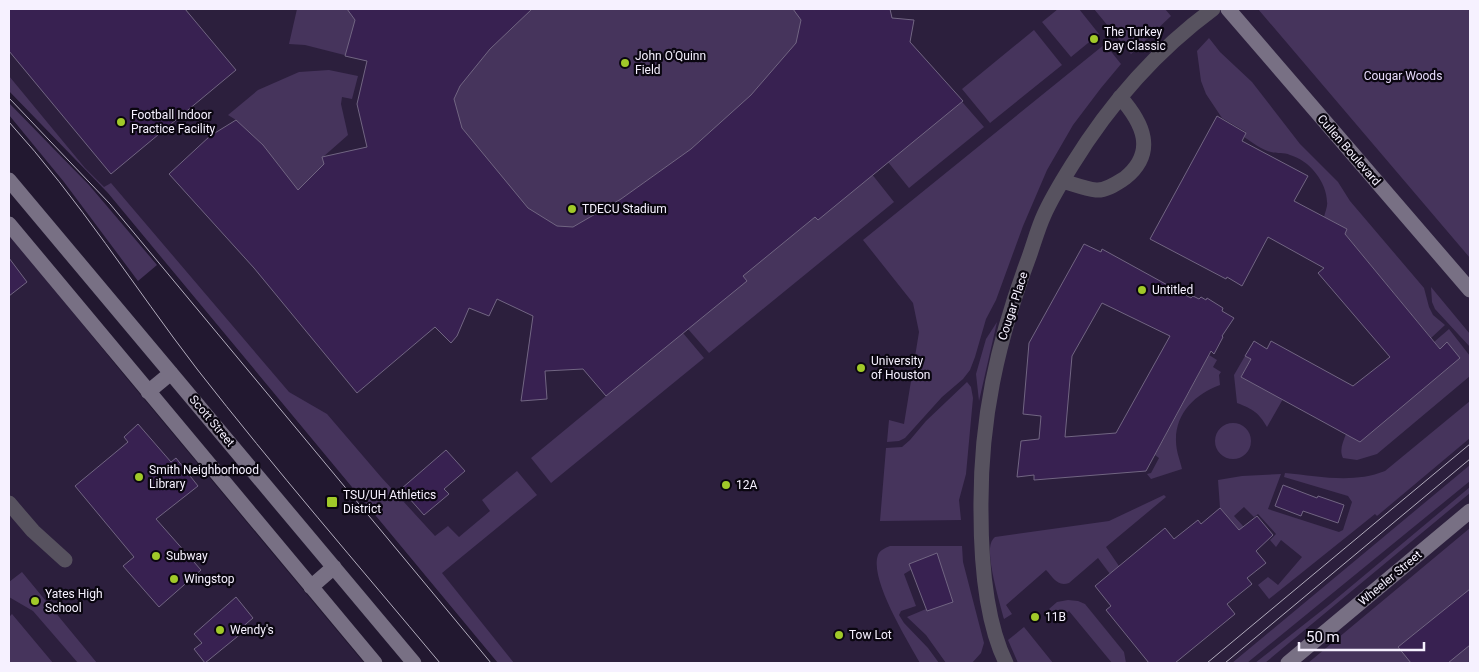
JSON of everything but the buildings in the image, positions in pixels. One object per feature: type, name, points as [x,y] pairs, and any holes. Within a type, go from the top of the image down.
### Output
[{"type":"main road","name":"Cullen Boulevard","points":[[1228,9],[1470,290]]},
{"type":"main road","name":"Scott Street","points":[[9,180],[414,663]]},
{"type":"main road","points":[[9,224],[375,663]]},
{"type":"main road","points":[[148,392],[171,373]]},
{"type":"main road","name":"Wheeler Street","points":[[1288,663],[1470,511]]},
{"type":"main road","points":[[311,587],[334,567]]},
{"type":"street","name":"Cougar Place","points":[[1006,663],[988,601],[981,549],[981,473],[988,403],[1000,347],[1014,297],[1044,214],[1084,146],[1120,97],[1168,46],[1212,9]]},
{"type":"street","points":[[1062,181],[1098,190],[1116,184],[1135,170],[1144,150],[1142,130],[1131,110],[1120,97]]},
{"type":"street","points":[[9,502],[33,532],[65,560]]},
{"type":"shaded area","name":"University of Houston","points":[[9,9],[1470,9],[1470,663],[498,663],[108,193],[9,91]]},
{"type":"shaded area","points":[[9,234],[124,375],[364,663],[9,663]]},
{"type":"green space","name":"TDECU Stadium","points":[[297,9],[890,9],[892,18],[914,20],[910,42],[984,127],[909,188],[888,162],[871,173],[894,202],[709,353],[688,329],[683,333],[704,358],[551,483],[531,458],[606,396],[583,369],[525,371],[533,316],[497,299],[489,316],[469,308],[457,336],[451,343],[435,327],[422,338],[334,238],[263,146],[236,120],[228,115],[258,90],[299,72],[329,70],[358,76],[352,99],[342,97],[341,104],[348,135],[323,157],[367,147],[368,61],[305,45],[289,44]]},
{"type":"green space","points":[[1058,9],[1079,9],[1099,34],[1071,57],[1042,22]]},
{"type":"green space","points":[[1094,9],[1165,9],[1171,16],[1131,54]]},
{"type":"green space","name":"Cougar Woods","points":[[1258,9],[1470,9],[1470,258]]},
{"type":"green space","points":[[1034,30],[1062,65],[990,123],[962,89]]},
{"type":"green space","points":[[1209,38],[1220,52],[1252,82],[1300,144],[1338,182],[1350,201],[1424,288],[1433,315],[1445,325],[1431,338],[1345,234],[1347,229],[1324,217],[1327,205],[1326,194],[1316,173],[1297,158],[1261,148],[1244,137],[1246,132],[1222,118],[1206,94],[1201,81],[1197,51]]},
{"type":"green space","points":[[1105,44],[1121,64],[1073,125],[1047,170],[1023,226],[996,300],[986,319],[970,370],[963,379],[942,397],[905,438],[899,441],[887,442],[889,420],[904,424],[919,332],[913,303],[863,240]]},
{"type":"green space","points":[[9,76],[85,168],[104,187],[111,183],[289,392],[327,414],[435,536],[448,526],[459,537],[490,511],[482,500],[517,471],[537,495],[442,573],[514,663],[498,663],[108,193],[9,91]]},
{"type":"green space","points":[[9,103],[89,185],[157,265],[138,281],[64,182],[9,115]]},
{"type":"green space","points":[[1431,287],[1470,334],[1470,347],[1435,309],[1432,302]]},
{"type":"green space","points":[[997,322],[979,401],[976,374],[986,339]]},
{"type":"green space","points":[[1449,329],[1470,356],[1470,376],[1377,454],[1357,460],[1343,458],[1341,449],[1346,434],[1440,349],[1434,342]]},
{"type":"green space","points":[[1209,355],[1217,360],[1213,367],[1221,372],[1219,375],[1220,385],[1202,394],[1188,406],[1179,422],[1176,445],[1182,469],[1151,479],[1147,474],[1151,473],[1159,458],[1155,455]]},
{"type":"green space","points":[[1245,356],[1251,359],[1241,377],[1283,399],[1267,427],[1255,412],[1237,403],[1234,375]]},
{"type":"green space","points":[[967,382],[971,387],[973,398],[966,474],[959,500],[961,520],[880,521],[886,448],[902,447]]},
{"type":"green space","points":[[1470,401],[1470,438],[1377,516],[1375,514],[1269,599],[1258,585],[1268,577],[1278,585],[1302,557],[1281,540],[1276,547],[1270,540],[1276,534],[1258,514],[1254,517],[1244,507],[1234,516],[1251,535],[1244,541],[1238,529],[1220,508],[1218,480],[1242,476],[1281,474],[1268,509],[1339,532],[1343,530],[1352,502],[1348,496],[1284,477],[1285,473],[1348,478],[1373,475],[1385,471]]},
{"type":"green space","points":[[1233,423],[1240,424],[1246,428],[1250,434],[1250,448],[1246,454],[1240,458],[1233,459],[1226,458],[1220,454],[1216,448],[1215,441],[1216,434],[1220,428],[1226,424]]},
{"type":"green space","points":[[1470,465],[1470,481],[1247,663],[1232,663]]},
{"type":"green space","points":[[1470,487],[1470,493],[1265,663],[1255,663],[1330,604]]},
{"type":"green space","points":[[1164,495],[1166,497],[1106,547],[1119,566],[1110,574],[1098,558],[1069,583],[1065,584],[1058,582],[1046,570],[1006,605],[1012,614],[1004,619],[990,559],[991,543],[995,537],[1109,521]]},
{"type":"green space","points":[[1470,528],[1470,663],[1308,663]]},
{"type":"green space","points":[[890,546],[962,546],[963,562],[984,643],[981,653],[972,663],[946,663],[926,635],[907,617],[952,598],[934,556],[904,574],[916,606],[901,611],[899,615],[939,663],[920,663],[891,610],[879,579],[878,555],[881,550]]},
{"type":"green space","points":[[22,572],[97,663],[78,663],[33,611],[9,597],[9,582]]},
{"type":"green space","points":[[1068,600],[1085,604],[1124,652],[1126,663],[1112,663],[1069,611],[1057,620],[1049,609],[1057,602]]},
{"type":"green space","points":[[12,614],[53,663],[9,663],[9,617]]},
{"type":"green space","points":[[1024,627],[1053,663],[1018,663],[1008,640]]},
{"type":"tram line","points":[[9,98],[110,204],[491,663]]},
{"type":"tram line","points":[[9,122],[35,151],[83,212],[197,369],[440,663]]},
{"type":"tram line","points":[[1207,663],[1470,444]]},
{"type":"tram line","points":[[1225,663],[1470,459]]},
{"type":"place","name":"The Turkey Day Classic","points":[[1094,39]]},
{"type":"place","name":"John O'Quinn Field","points":[[625,63]]},
{"type":"place","name":"Football Indoor Practice Facility","points":[[121,122]]},
{"type":"place","name":"TDECU Stadium","points":[[572,209]]},
{"type":"place","name":"Untitled","points":[[1142,290]]},
{"type":"place","name":"University of Houston","points":[[861,368]]},
{"type":"place","name":"Smith Neighborhood Library","points":[[139,477]]},
{"type":"place","name":"12A","points":[[726,485]]},
{"type":"place","name":"TSU/UH Athletics District","points":[[332,502]]},
{"type":"place","name":"Subway","points":[[156,556]]},
{"type":"place","name":"Wingstop","points":[[174,579]]},
{"type":"place","name":"Yates High School","points":[[35,601]]},
{"type":"place","name":"11B","points":[[1035,617]]},
{"type":"place","name":"Wendy's","points":[[220,630]]},
{"type":"place","name":"Tow Lot","points":[[839,635]]}]
